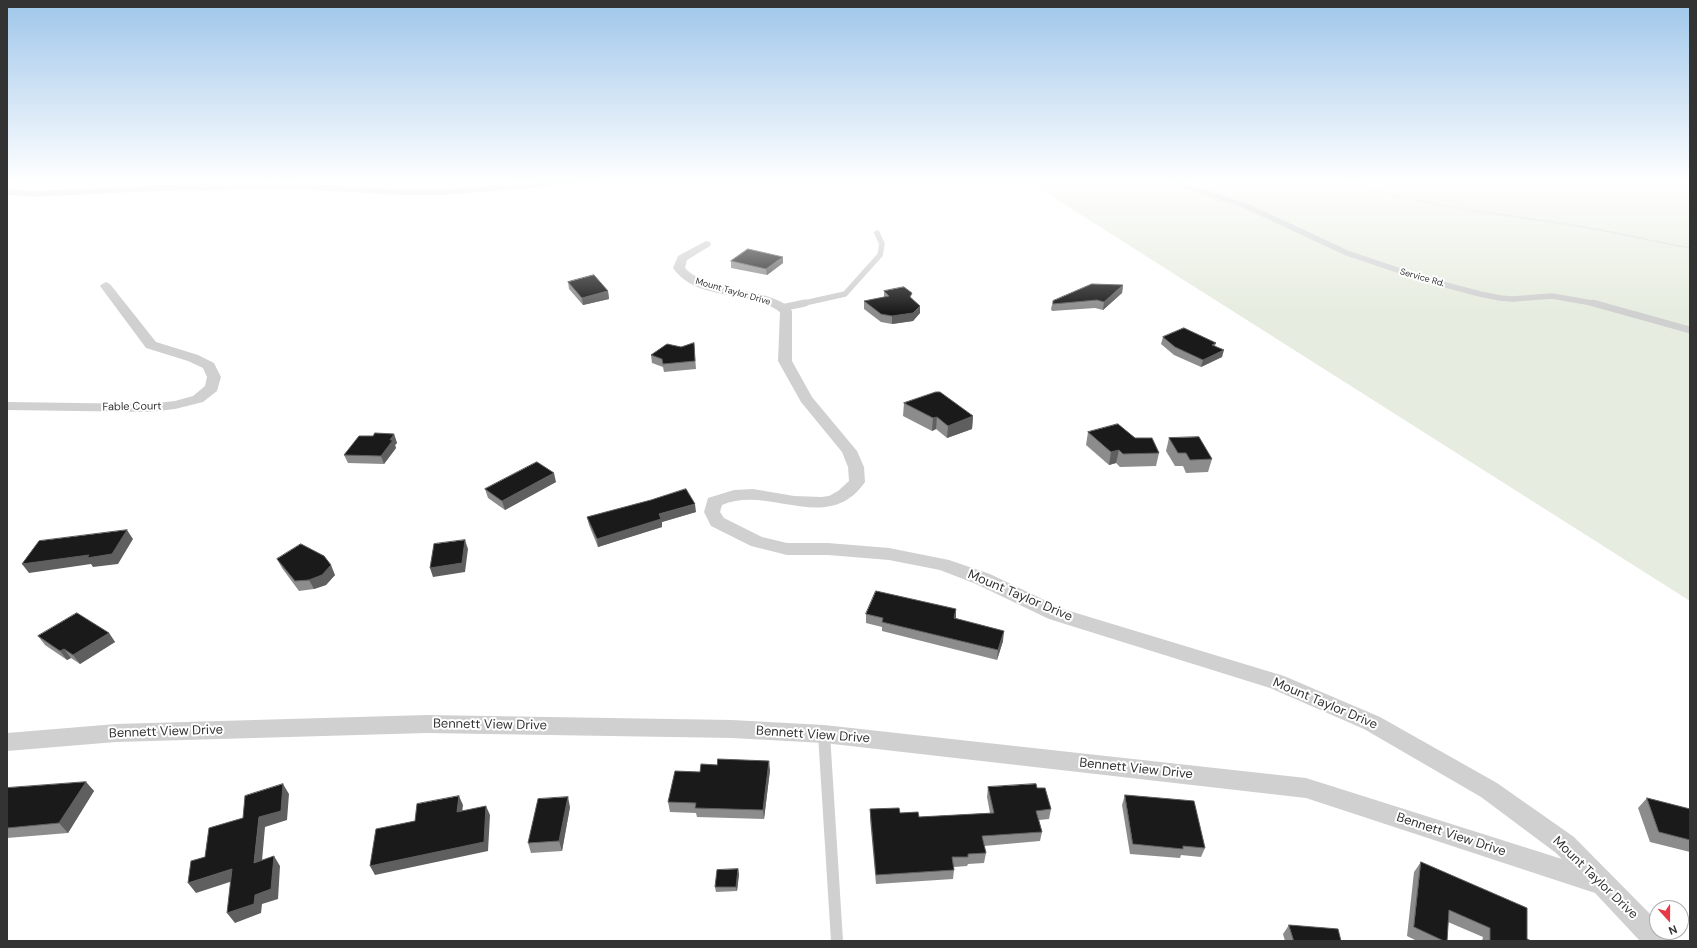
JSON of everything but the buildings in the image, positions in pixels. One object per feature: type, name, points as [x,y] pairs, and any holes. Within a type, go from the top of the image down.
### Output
[{"type":"street","name":"Mount Taylor Drive","points":[[706,244],[682,258],[679,268],[683,274],[692,280],[715,288],[776,304],[786,311],[785,361],[806,398],[849,451],[856,467],[857,482],[844,496],[814,504],[781,498],[741,494],[727,496],[714,502],[712,512],[717,522],[757,542],[787,549],[828,549],[889,554],[943,564],[983,579],[1056,614],[1277,682],[1372,723],[1489,790],[1566,846],[1658,941]]},
{"type":"street","name":"Fable Court","points":[[7,406],[149,408],[175,405],[198,399],[212,388],[214,376],[209,366],[193,358],[151,345],[106,286]]},
{"type":"street","name":"Bennett View Drive","points":[[7,742],[116,733],[427,724],[732,729],[824,734],[1306,788],[1603,884]]},
{"type":"lane","name":"Service Rd.","points":[[1286,224],[1330,247],[1357,257],[1388,268],[1486,296],[1512,299],[1556,297],[1588,301],[1690,330]]},
{"type":"lane","name":"Mount Taylor Drive","points":[[781,308],[845,294],[880,255],[882,244],[877,233]]},
{"type":"lane","points":[[824,734],[837,941]]},
{"type":"path","points":[[1561,224],[1690,248]]},
{"type":"shaded area","points":[[1096,224],[1690,224],[1690,601]]}]
